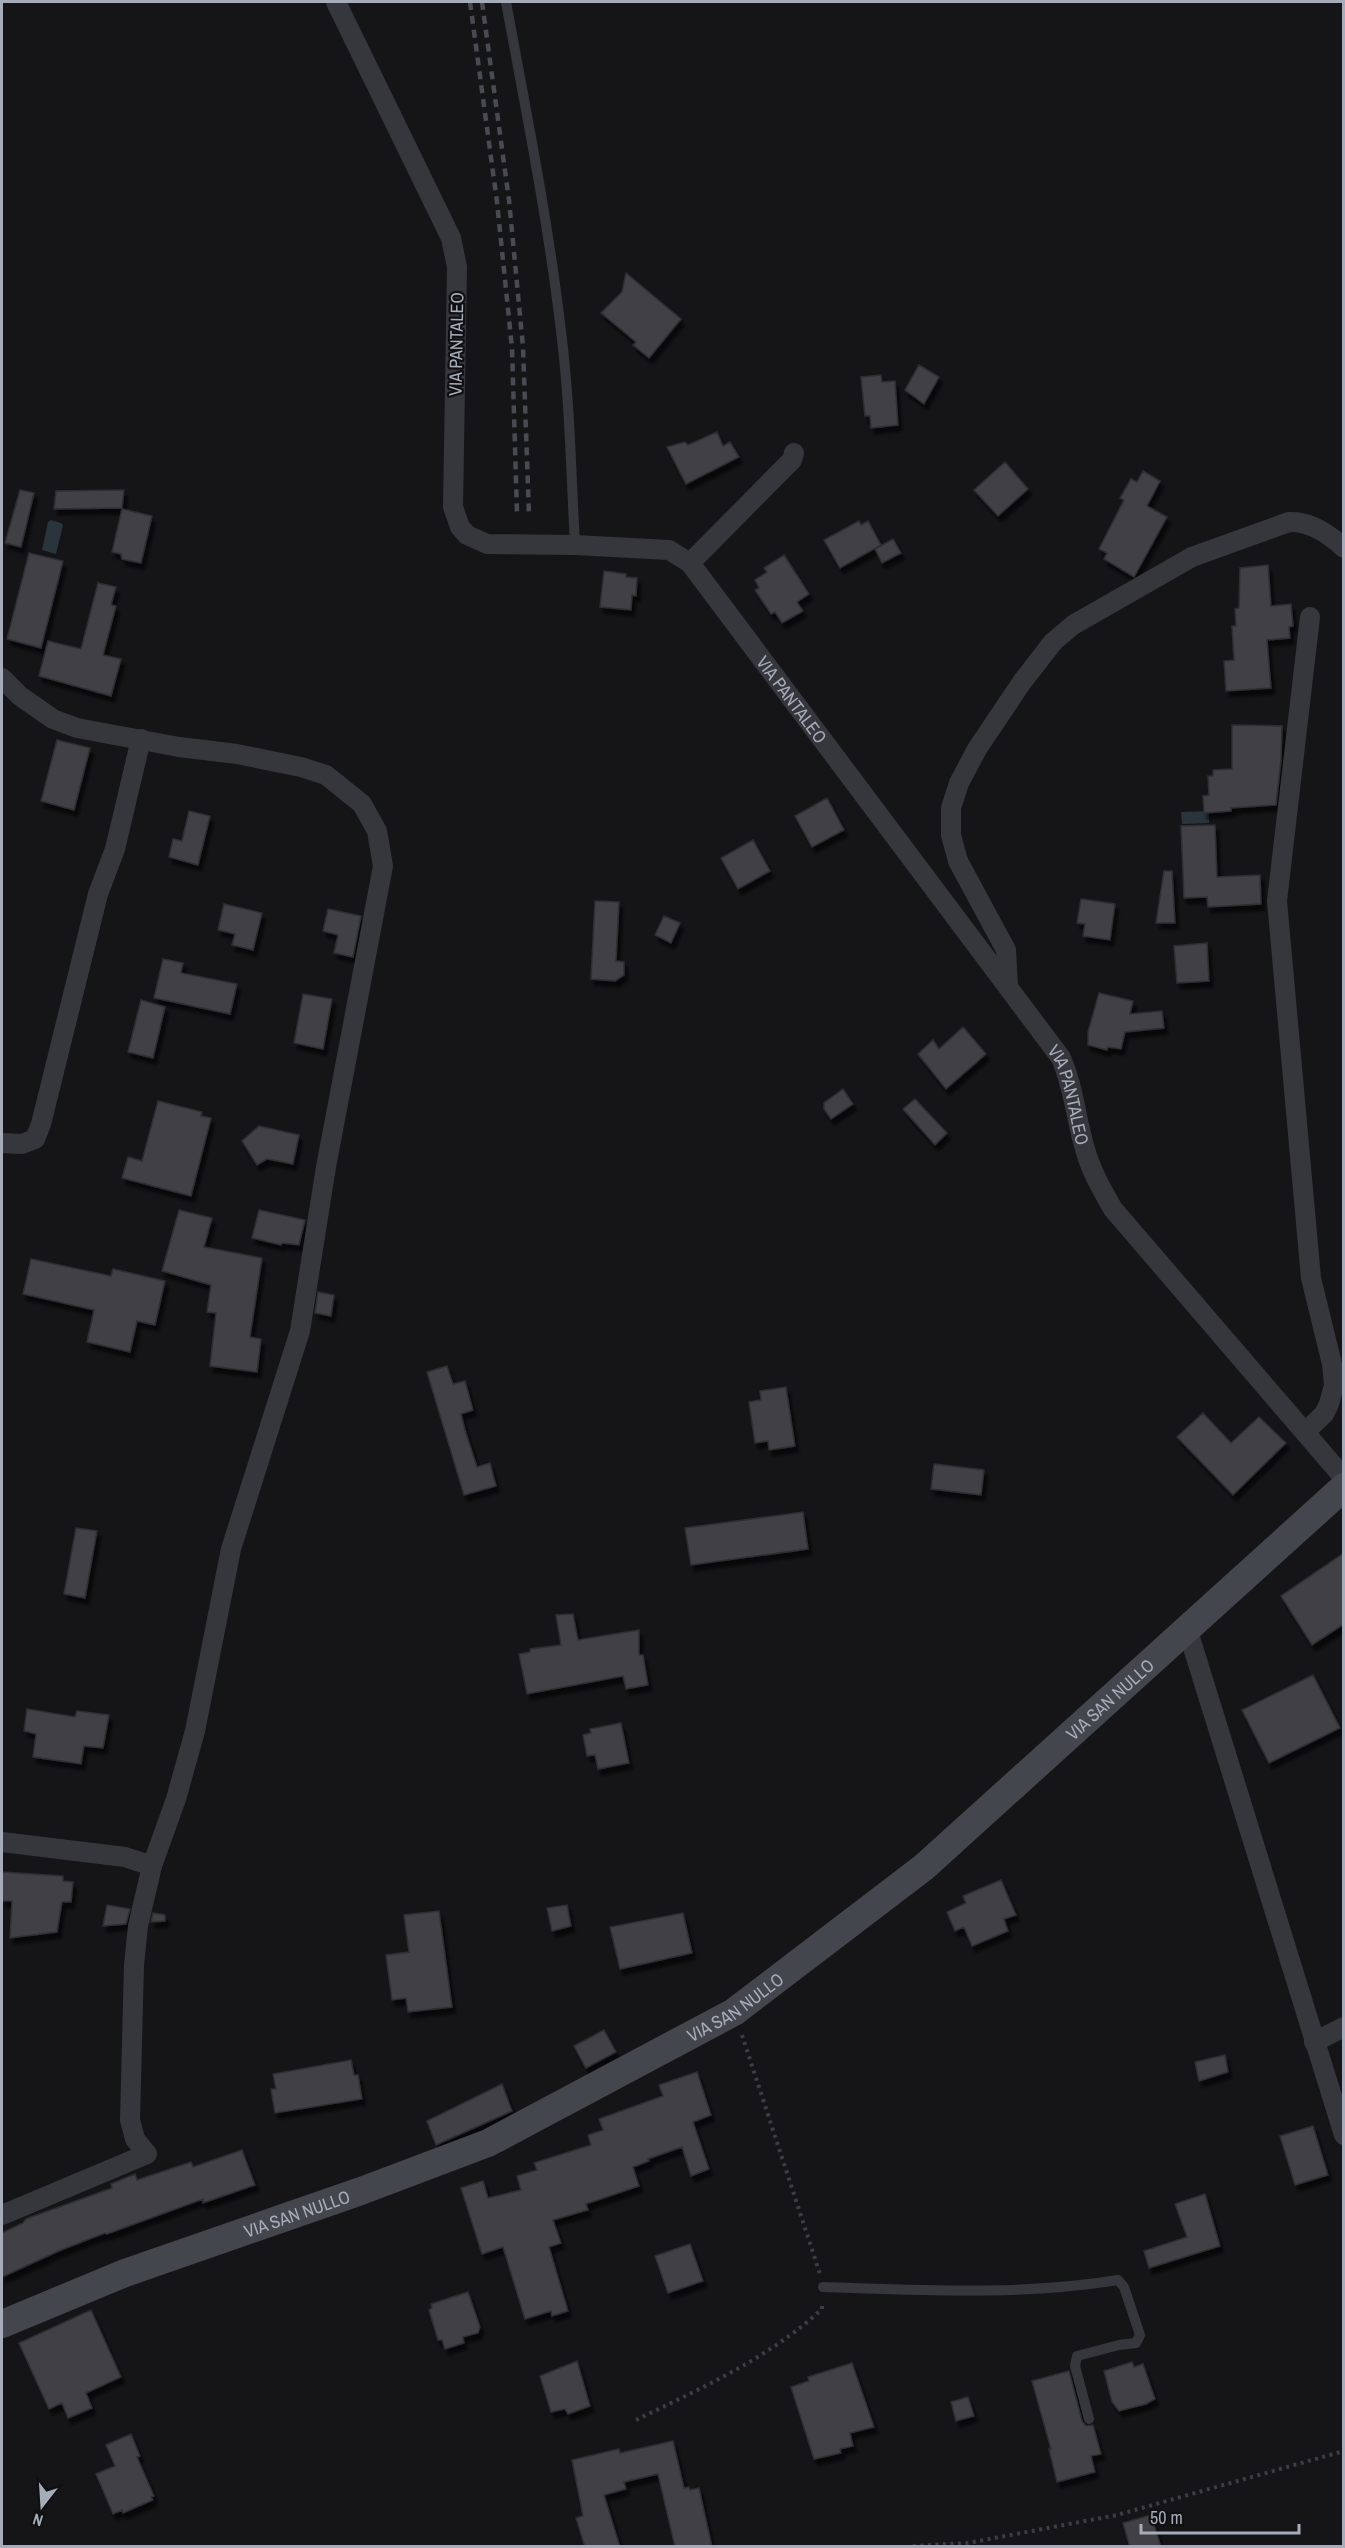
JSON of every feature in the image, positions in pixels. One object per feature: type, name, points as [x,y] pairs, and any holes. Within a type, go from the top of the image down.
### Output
[{"type":"street","name":"VIA PANTALEO","points":[[336,2],[452,238],[457,267],[453,507],[455,517],[467,535],[487,544],[575,545],[669,550],[690,563],[1061,1058],[1070,1080],[1085,1149],[1098,1183],[1113,1209],[1344,1478]]},
{"type":"street","points":[[690,563],[792,460],[794,453]]},
{"type":"street","points":[[1008,986],[1006,950],[958,861],[951,835],[951,808],[959,783],[977,749],[1022,682],[1053,642],[1073,625],[1192,557],[1289,522],[1301,521],[1314,527],[1344,548]]},
{"type":"street","points":[[1305,1432],[1324,1414],[1334,1385],[1332,1364],[1311,1278],[1278,901],[1310,617]]},
{"type":"street","points":[[2,678],[20,696],[53,719],[77,728],[301,766],[327,775],[362,804],[377,831],[383,866],[326,1167],[300,1331],[231,1549],[195,1731],[177,1799],[152,1866],[138,1926],[134,1965],[130,2120],[135,2139],[147,2154],[2,2216]]},
{"type":"street","points":[[2,1143],[22,1144],[35,1139],[41,1124],[98,894],[115,849],[141,740]]},
{"type":"street","name":"VIA SAN NULLO","points":[[2,2324],[125,2272],[361,2191],[488,2143],[734,2012],[924,1867],[1344,1487]]},
{"type":"street","points":[[1187,1628],[1344,2135]]},
{"type":"street","points":[[2,1842],[125,1857],[152,1866]]},
{"type":"street","points":[[1314,2042],[1344,2027]]},
{"type":"lane","points":[[506,2],[527,114],[561,328],[575,545]]},
{"type":"lane","points":[[823,2288],[1004,2290],[1079,2286],[1118,2280],[1124,2287],[1140,2335],[1136,2343],[1119,2344],[1077,2356],[1075,2366],[1089,2419]]},
{"type":"path","points":[[636,2420],[756,2360],[799,2331],[822,2309],[823,2288],[734,2012]]},
{"type":"path","points":[[913,2547],[968,2543],[1117,2515],[1344,2451]]},
{"type":"shaded area","points":[[51,520],[63,525],[56,554],[42,550],[48,522]]},
{"type":"shaded area","points":[[1209,811],[1209,823],[1182,824],[1181,812]]},
{"type":"building","points":[[626,273],[681,319],[649,358],[633,345],[636,342],[601,313],[622,292]]},
{"type":"building","points":[[919,365],[939,377],[924,404],[905,390]]},
{"type":"building","points":[[881,375],[882,382],[895,381],[898,425],[871,428],[870,416],[865,416],[861,377]]},
{"type":"building","points":[[717,432],[723,446],[730,442],[739,457],[686,484],[667,447],[685,442],[688,445]]},
{"type":"building","points":[[1005,462],[1028,489],[998,516],[974,490]]},
{"type":"building","points":[[1143,471],[1160,481],[1147,506],[1167,517],[1134,577],[1104,559],[1107,553],[1099,549],[1124,500],[1120,498],[1131,479],[1137,482]]},
{"type":"building","points":[[20,490],[34,493],[21,547],[5,543]]},
{"type":"building","points":[[124,490],[122,508],[54,509],[56,491]]},
{"type":"building","points":[[122,509],[152,516],[141,563],[122,559],[121,554],[112,552]]},
{"type":"building","points":[[859,521],[861,525],[868,521],[881,545],[840,568],[824,540]]},
{"type":"building","points":[[893,539],[901,553],[882,563],[875,549]]},
{"type":"building","points":[[29,553],[63,561],[41,648],[7,639]]},
{"type":"building","points":[[784,555],[809,594],[797,602],[803,611],[782,623],[775,612],[771,614],[755,590],[759,588],[755,580],[767,572],[764,568]]},
{"type":"building","points":[[1268,565],[1271,606],[1291,604],[1293,626],[1289,627],[1290,638],[1267,640],[1271,688],[1226,691],[1224,661],[1234,660],[1232,626],[1236,626],[1235,609],[1239,608],[1240,568]]},
{"type":"building","points":[[604,571],[637,578],[636,596],[632,595],[631,610],[600,607]]},
{"type":"building","points":[[98,583],[116,587],[111,605],[116,606],[103,655],[121,659],[111,696],[39,676],[48,641],[81,649]]},
{"type":"building","points":[[1232,725],[1282,726],[1276,805],[1231,808],[1231,811],[1204,813],[1203,796],[1209,795],[1208,776],[1213,776],[1213,770],[1232,769]]},
{"type":"building","points":[[57,740],[90,748],[74,810],[41,801]]},
{"type":"building","points":[[827,798],[844,830],[812,847],[795,816]]},
{"type":"building","points":[[189,811],[210,816],[198,865],[169,857],[173,839],[182,841]]},
{"type":"building","points":[[1215,825],[1217,877],[1260,875],[1261,904],[1208,907],[1207,897],[1184,898],[1181,826]]},
{"type":"building","points":[[753,840],[770,871],[738,889],[721,858]]},
{"type":"building","points":[[1164,871],[1172,871],[1175,923],[1156,923]]},
{"type":"building","points":[[1081,899],[1115,904],[1110,940],[1083,936],[1085,924],[1077,923]]},
{"type":"building","points":[[595,901],[619,902],[616,961],[624,962],[624,975],[615,981],[591,979]]},
{"type":"building","points":[[224,904],[262,913],[253,950],[232,945],[235,934],[218,930]]},
{"type":"building","points":[[328,909],[361,916],[353,957],[334,953],[338,935],[323,931]]},
{"type":"building","points":[[664,916],[680,923],[671,943],[655,935]]},
{"type":"building","points":[[1207,943],[1209,981],[1177,983],[1174,946]]},
{"type":"building","points":[[163,959],[183,963],[181,973],[237,984],[230,1014],[154,998]]},
{"type":"building","points":[[1099,993],[1133,1001],[1130,1014],[1162,1011],[1164,1028],[1125,1032],[1121,1049],[1108,1047],[1107,1050],[1088,1045],[1088,1032]]},
{"type":"building","points":[[303,994],[332,999],[323,1049],[294,1043]]},
{"type":"building","points":[[141,1000],[165,1007],[153,1058],[128,1052]]},
{"type":"building","points":[[963,1027],[986,1054],[946,1089],[918,1054],[933,1040],[939,1049]]},
{"type":"building","points":[[843,1089],[853,1104],[831,1119],[824,1109],[824,1103]]},
{"type":"building","points":[[915,1099],[947,1133],[935,1145],[903,1109]]},
{"type":"building","points":[[158,1101],[202,1112],[201,1116],[211,1118],[191,1196],[122,1178],[128,1157],[142,1161]]},
{"type":"building","points":[[259,1126],[299,1135],[293,1164],[267,1159],[257,1165],[242,1141]]},
{"type":"building","points":[[179,1210],[212,1218],[204,1247],[262,1258],[250,1337],[261,1339],[257,1372],[210,1366],[216,1313],[207,1312],[211,1285],[162,1271]]},
{"type":"building","points":[[259,1210],[305,1220],[299,1245],[282,1243],[281,1245],[252,1238]]},
{"type":"building","points":[[31,1259],[111,1276],[113,1269],[165,1281],[155,1325],[137,1321],[130,1352],[87,1342],[94,1310],[23,1294]]},
{"type":"building","points":[[318,1292],[334,1295],[331,1316],[315,1313]]},
{"type":"building","points":[[447,1366],[453,1384],[465,1381],[473,1410],[461,1414],[465,1430],[477,1467],[490,1463],[496,1486],[464,1495],[427,1372]]},
{"type":"building","points":[[786,1387],[795,1446],[769,1450],[768,1441],[755,1443],[749,1402],[761,1400],[760,1391]]},
{"type":"building","points":[[1203,1413],[1231,1443],[1259,1417],[1286,1443],[1233,1495],[1177,1437]]},
{"type":"building","points":[[934,1464],[984,1470],[981,1495],[931,1489]]},
{"type":"building","points":[[803,1512],[808,1549],[691,1565],[685,1528]]},
{"type":"building","points":[[76,1528],[97,1531],[85,1598],[64,1594]]},
{"type":"building","points":[[1344,1553],[1344,1624],[1312,1645],[1281,1596]]},
{"type":"building","points":[[573,1614],[578,1640],[639,1630],[639,1655],[643,1655],[648,1685],[626,1689],[623,1676],[527,1694],[519,1654],[530,1652],[530,1649],[561,1645],[556,1615]]},
{"type":"building","points":[[1313,1675],[1340,1728],[1269,1763],[1242,1710]]},
{"type":"building","points":[[27,1709],[75,1717],[77,1711],[109,1715],[103,1748],[84,1746],[81,1764],[33,1757],[36,1734],[24,1731]]},
{"type":"building","points":[[621,1723],[629,1763],[598,1769],[595,1755],[587,1756],[583,1735],[591,1733],[590,1729]]},
{"type":"building","points":[[2,1872],[63,1876],[63,1881],[73,1882],[71,1902],[62,1902],[57,1932],[10,1938],[12,1901],[2,1901]]},
{"type":"building","points":[[1001,1880],[1016,1915],[1004,1919],[1008,1931],[972,1946],[964,1927],[955,1931],[947,1912],[966,1903],[963,1896]]},
{"type":"building","points":[[107,1905],[130,1909],[126,1924],[103,1926]]},
{"type":"building","points":[[567,1905],[571,1926],[552,1931],[547,1908]]},
{"type":"building","points":[[439,1911],[452,2007],[408,2012],[406,1998],[392,2000],[386,1955],[409,1952],[404,1915]]},
{"type":"building","points":[[153,1913],[165,1915],[165,1921],[151,1922]]},
{"type":"building","points":[[683,1913],[692,1953],[620,1969],[610,1927]]},
{"type":"building","points":[[604,2030],[616,2052],[586,2068],[574,2046]]},
{"type":"building","points":[[1225,2055],[1228,2072],[1199,2081],[1195,2062]]},
{"type":"building","points":[[351,2060],[354,2075],[358,2075],[362,2099],[275,2113],[271,2089],[276,2089],[273,2074]]},
{"type":"building","points":[[697,2072],[711,2115],[693,2122],[709,2169],[691,2176],[682,2147],[633,2167],[639,2186],[586,2204],[588,2210],[553,2220],[561,2243],[549,2247],[568,2311],[552,2316],[551,2311],[525,2319],[503,2247],[482,2254],[461,2188],[483,2181],[488,2198],[521,2190],[517,2176],[537,2170],[534,2163],[591,2145],[588,2135],[603,2130],[599,2119],[663,2096],[659,2085]]},
{"type":"building","points":[[502,2084],[512,2111],[436,2145],[427,2121]]},
{"type":"building","points":[[1313,2126],[1328,2175],[1295,2185],[1280,2136]]},
{"type":"building","points":[[242,2150],[255,2185],[203,2203],[203,2199],[105,2233],[2,2277],[2,2233],[23,2223],[26,2219],[112,2188],[111,2184],[135,2174],[137,2180],[191,2162],[193,2167]]},
{"type":"building","points":[[1205,2194],[1220,2246],[1149,2268],[1144,2251],[1187,2237],[1175,2204]]},
{"type":"building","points":[[690,2244],[703,2281],[668,2293],[655,2256]]},
{"type":"building","points":[[468,2292],[480,2327],[478,2333],[463,2337],[464,2343],[445,2349],[442,2340],[438,2340],[429,2310],[432,2308],[431,2304]]},
{"type":"building","points":[[91,2310],[121,2377],[86,2393],[92,2408],[68,2418],[62,2403],[49,2409],[19,2343]]},
{"type":"building","points":[[577,2361],[590,2406],[568,2414],[565,2409],[551,2412],[540,2376]]},
{"type":"building","points":[[1132,2362],[1134,2367],[1143,2364],[1155,2399],[1146,2404],[1119,2411],[1112,2402],[1104,2371]]},
{"type":"building","points":[[852,2363],[874,2427],[850,2433],[853,2446],[840,2449],[841,2453],[814,2459],[791,2387],[809,2381],[808,2377]]},
{"type":"building","points":[[1069,2371],[1082,2421],[1086,2426],[1093,2425],[1101,2454],[1091,2456],[1095,2472],[1057,2482],[1049,2449],[1051,2449],[1032,2381]]},
{"type":"building","points":[[968,2397],[974,2416],[956,2421],[951,2402]]},
{"type":"building","points":[[131,2434],[140,2456],[137,2457],[154,2496],[151,2497],[153,2500],[123,2513],[122,2510],[113,2514],[96,2474],[115,2466],[106,2445]]},
{"type":"building","points":[[673,2441],[684,2488],[689,2487],[690,2490],[699,2488],[712,2547],[675,2547],[658,2474],[624,2482],[626,2489],[604,2495],[620,2547],[585,2547],[576,2518],[583,2516],[572,2460],[619,2449],[620,2453]]},
{"type":"building","points":[[1151,2515],[1161,2547],[1130,2547],[1123,2523]]},
{"type":"railway","points":[[470,2],[497,202],[512,348],[517,513]]},
{"type":"railway","points":[[482,2],[509,200],[523,347],[529,515]]}]
